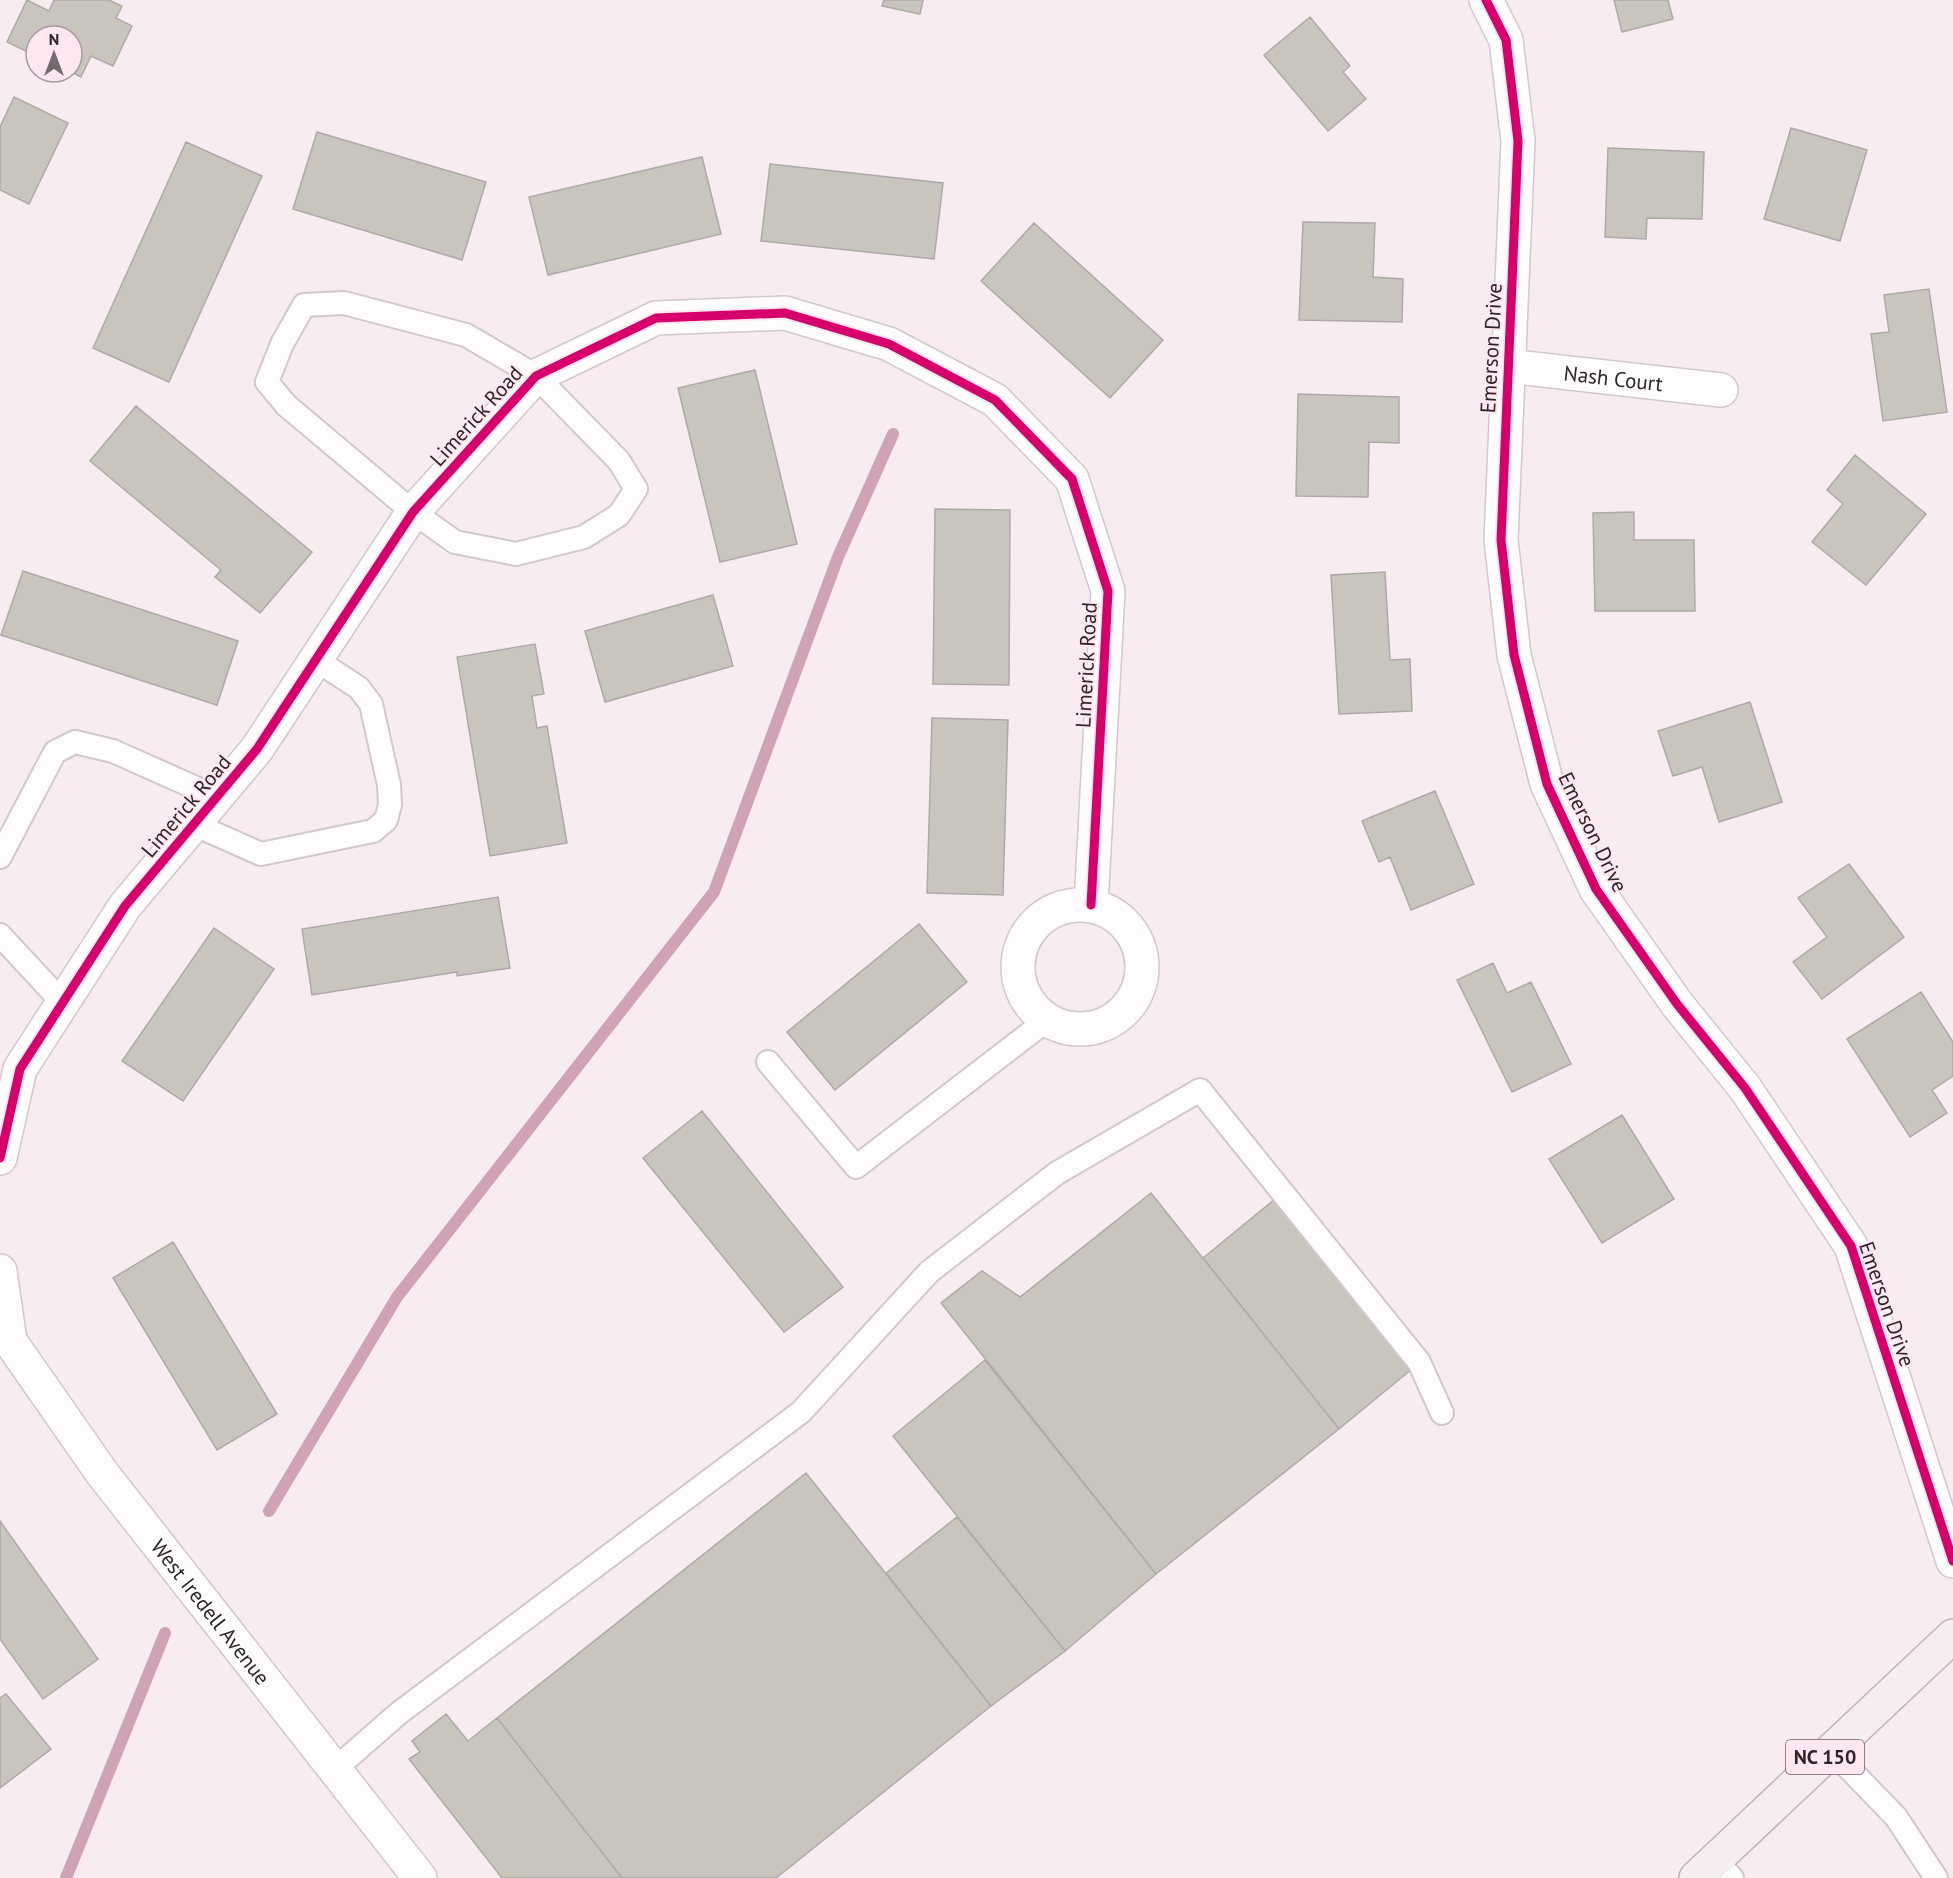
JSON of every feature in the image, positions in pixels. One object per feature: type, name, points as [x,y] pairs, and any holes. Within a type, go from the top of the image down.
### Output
[{"type":"main road","name":"NC 150","points":[[1714,1872],[1832,1751],[1953,1636]]},
{"type":"street","name":"Emerson Drive","points":[[1486,0],[1506,40],[1518,141],[1501,540],[1514,655],[1547,784],[1596,889],[1677,1004],[1745,1088],[1851,1246],[1953,1561]]},
{"type":"street","name":"Limerick Road","points":[[0,1158],[20,1069],[125,906],[257,749],[413,512],[536,376],[656,318],[785,313],[889,344],[995,400],[1072,479],[1108,591],[1091,905]]},
{"type":"street","name":"Nash Court","points":[[1508,366],[1721,390]]},
{"type":"street","points":[[1091,905],[1113,914],[1132,930],[1142,952],[1143,977],[1135,1000],[1118,1018],[1095,1028],[1071,1029],[1047,1020],[1029,1004],[1019,981],[1018,957],[1027,934],[1043,916],[1066,906],[1091,905]]},
{"type":"street","points":[[0,1271],[5,1344]]},
{"type":"street","name":"West Iredell Avenue","points":[[5,1344],[102,1473],[420,1878]]},
{"type":"lane","points":[[344,303],[466,335],[536,376],[619,461],[636,489],[619,515],[584,537],[516,554],[455,542],[413,512],[286,405],[267,382],[282,344],[304,305],[344,303]]},
{"type":"lane","points":[[194,824],[261,854],[373,831],[386,820],[390,805],[389,785],[371,704],[359,688],[315,660]]},
{"type":"lane","points":[[0,857],[55,752],[75,742],[113,752],[216,797]]},
{"type":"lane","points":[[0,935],[63,1003]]},
{"type":"lane","points":[[768,1062],[856,1167],[1047,1020]]},
{"type":"lane","points":[[335,1769],[399,1713],[801,1412],[929,1272],[1057,1173],[1200,1090],[1419,1362],[1442,1413]]},
{"type":"lane","points":[[1832,1751],[1896,1817],[1936,1878]]},
{"type":"building","points":[[27,0],[49,11],[54,0],[109,0],[122,6],[116,18],[132,26],[113,66],[91,56],[84,71],[84,24],[24,24],[24,50],[7,42]]},
{"type":"building","points":[[884,0],[923,0],[920,14],[882,6]]},
{"type":"building","points":[[1614,0],[1668,0],[1673,19],[1622,32]]},
{"type":"building","points":[[1310,17],[1350,66],[1343,72],[1366,99],[1328,131],[1264,55]]},
{"type":"building","points":[[14,97],[68,123],[29,204],[0,190],[0,127]]},
{"type":"building","points":[[1791,128],[1867,150],[1840,241],[1764,219]]},
{"type":"building","points":[[317,132],[486,182],[462,260],[293,209]]},
{"type":"building","points":[[186,142],[262,176],[169,382],[93,348]]},
{"type":"building","points":[[1608,148],[1704,152],[1702,219],[1647,218],[1646,239],[1605,237]]},
{"type":"building","points":[[702,157],[721,234],[548,275],[529,197]]},
{"type":"building","points":[[770,164],[943,183],[934,259],[761,241]]},
{"type":"building","points":[[1303,222],[1375,223],[1373,277],[1403,279],[1402,322],[1299,320]]},
{"type":"building","points":[[1034,223],[1163,340],[1110,398],[981,281]]},
{"type":"building","points":[[1929,289],[1947,412],[1883,421],[1871,334],[1889,332],[1884,295]]},
{"type":"building","points":[[755,370],[797,544],[720,562],[678,388]]},
{"type":"building","points":[[1298,394],[1399,397],[1399,443],[1369,442],[1368,497],[1296,496]]},
{"type":"building","points":[[136,406],[312,552],[260,613],[215,577],[221,570],[90,461]]},
{"type":"building","points":[[1855,455],[1926,514],[1866,585],[1812,542],[1843,504],[1827,490]]},
{"type":"building","points":[[935,509],[1010,510],[1009,685],[933,684]]},
{"type":"building","points":[[1634,512],[1634,540],[1694,540],[1695,611],[1595,611],[1593,513]]},
{"type":"building","points":[[23,571],[238,641],[217,705],[1,635]]},
{"type":"building","points":[[1385,572],[1390,660],[1410,659],[1412,711],[1339,714],[1331,575]]},
{"type":"building","points":[[713,595],[733,666],[605,702],[585,631]]},
{"type":"building","points":[[535,644],[544,694],[532,696],[537,728],[547,726],[567,843],[490,856],[457,657]]},
{"type":"building","points":[[1750,702],[1782,802],[1719,822],[1702,767],[1673,776],[1658,731]]},
{"type":"building","points":[[932,718],[1008,720],[1003,895],[927,893]]},
{"type":"building","points":[[1435,791],[1474,884],[1411,910],[1390,857],[1379,862],[1362,821]]},
{"type":"building","points":[[1849,864],[1904,937],[1822,999],[1793,962],[1827,937],[1798,898]]},
{"type":"building","points":[[498,897],[510,968],[457,976],[457,972],[312,995],[302,929]]},
{"type":"building","points":[[919,924],[967,982],[835,1090],[787,1032]]},
{"type":"building","points":[[214,928],[274,969],[183,1101],[122,1061]]},
{"type":"building","points":[[1493,963],[1507,993],[1531,982],[1571,1064],[1512,1092],[1457,980]]},
{"type":"building","points":[[1921,992],[1953,1042],[1953,1076],[1932,1090],[1947,1113],[1910,1137],[1847,1039]]},
{"type":"building","points":[[702,1111],[843,1287],[784,1332],[643,1158]]},
{"type":"building","points":[[1622,1115],[1674,1199],[1602,1243],[1549,1159]]},
{"type":"building","points":[[1151,1193],[1339,1429],[1156,1574],[941,1303],[982,1271],[1020,1297]]},
{"type":"building","points":[[1275,1199],[1412,1369],[1339,1429],[1203,1258]]},
{"type":"building","points":[[173,1242],[277,1414],[217,1450],[113,1278]]},
{"type":"building","points":[[985,1360],[1156,1574],[1065,1651],[893,1436]]},
{"type":"building","points":[[806,1473],[991,1706],[776,1878],[622,1878],[497,1718]]},
{"type":"building","points":[[957,1517],[1065,1651],[991,1706],[886,1573]]},
{"type":"building","points":[[0,1521],[98,1659],[43,1699],[0,1639]]},
{"type":"building","points":[[6,1694],[51,1749],[0,1788],[0,1698]]},
{"type":"building","points":[[446,1714],[468,1741],[497,1718],[622,1878],[502,1878],[409,1759],[420,1752],[412,1741]]},
{"type":"waterway","points":[[269,1511],[397,1297],[714,892],[838,557],[893,434]]},
{"type":"waterway","points":[[66,1878],[165,1633]]},
{"type":"cycle path","points":[[1486,0],[1506,40],[1518,141],[1501,540],[1514,655],[1547,784],[1596,889],[1677,1004],[1745,1088],[1851,1246],[1953,1561]]},
{"type":"cycle path","points":[[0,1158],[20,1069],[125,906],[257,749],[413,512],[536,376],[656,318],[785,313],[889,344],[995,400],[1072,479],[1108,591],[1091,905]]}]
